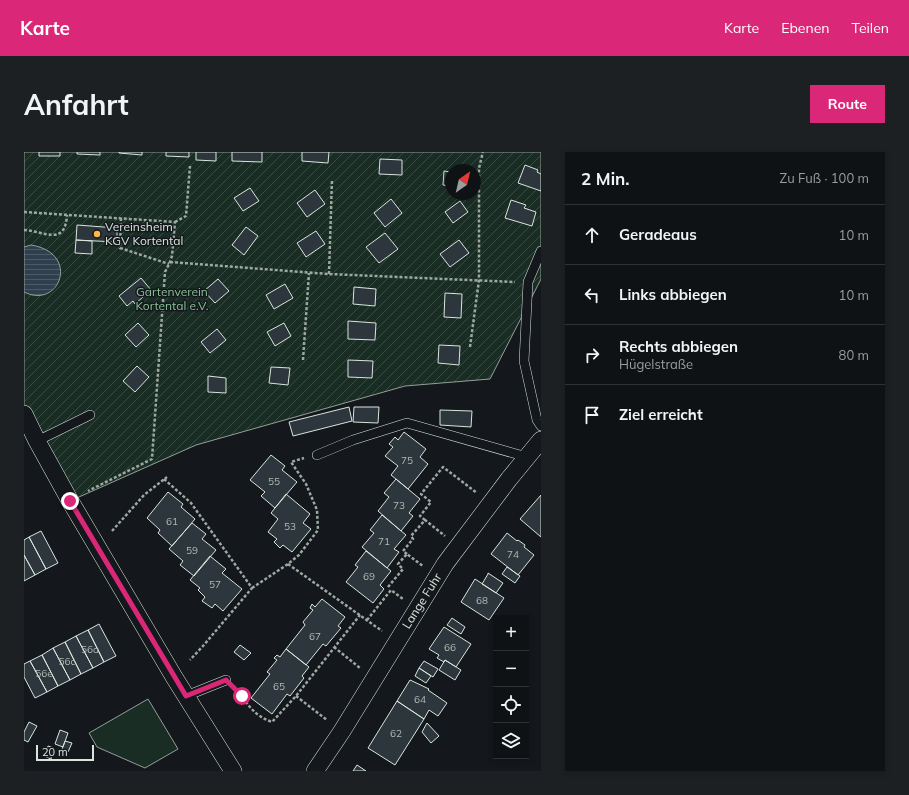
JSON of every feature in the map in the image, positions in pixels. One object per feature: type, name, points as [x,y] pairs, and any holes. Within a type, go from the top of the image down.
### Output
[{"type":"street","points":[[24,414],[69,499],[186,696],[233,771]]},
{"type":"street","name":"Lange Fuhr","points":[[315,771],[342,731],[445,564],[490,503],[541,440]]},
{"type":"lane","points":[[541,251],[528,282],[524,361],[537,420],[541,426]]},
{"type":"lane","points":[[37,441],[90,415]]},
{"type":"lane","points":[[317,455],[353,440],[407,423],[527,457]]},
{"type":"lane","points":[[186,696],[226,680]]},
{"type":"path","points":[[470,347],[479,280],[479,168],[483,152]]},
{"type":"path","points":[[24,212],[175,222],[186,216],[190,166]]},
{"type":"path","points":[[329,274],[332,179]]},
{"type":"path","points":[[24,230],[33,230],[51,236],[57,235],[62,231],[66,223],[67,215]]},
{"type":"path","points":[[121,218],[120,248],[170,263],[309,273],[528,282]]},
{"type":"path","points":[[88,491],[152,459],[165,272],[172,256],[175,222]]},
{"type":"path","points":[[303,360],[309,273]]},
{"type":"path","points":[[190,660],[252,588],[299,555],[318,530],[317,510],[306,484],[291,462],[317,455]]},
{"type":"path","points":[[458,547],[420,516],[431,502],[421,494],[443,467],[490,503]]},
{"type":"path","points":[[112,531],[144,495],[165,478],[192,503],[252,588]]},
{"type":"path","points":[[425,520],[411,536],[413,539],[403,551],[437,576]]},
{"type":"path","points":[[407,554],[398,564],[403,569],[387,586],[417,609]]},
{"type":"path","points":[[288,564],[397,642]]},
{"type":"path","points":[[367,620],[391,590]]},
{"type":"path","points":[[226,680],[242,696],[248,706],[256,714],[265,720],[272,722],[296,696],[360,615]]},
{"type":"path","points":[[334,647],[374,679]]},
{"type":"path","points":[[296,696],[342,731]]},
{"type":"green space","name":"Gartenverein Kortental e.V.","points":[[24,152],[541,152],[541,279],[490,379],[405,386],[196,445],[70,501],[24,414]]},
{"type":"green space","points":[[148,699],[178,749],[145,768],[97,747],[89,733]]},
{"type":"water","points":[[31,245],[47,250],[56,258],[60,268],[60,278],[55,287],[47,293],[37,295],[24,292],[24,247]]},
{"type":"building","points":[[39,152],[60,152],[60,156],[39,156]]},
{"type":"building","points":[[77,152],[100,152],[100,155],[77,154]]},
{"type":"building","points":[[142,152],[142,155],[119,153]]},
{"type":"building","points":[[166,152],[189,152],[189,157],[166,156]]},
{"type":"building","points":[[196,152],[216,152],[216,161],[196,160]]},
{"type":"building","points":[[232,152],[262,152],[262,162],[232,161]]},
{"type":"building","points":[[302,152],[329,152],[328,163],[302,161]]},
{"type":"building","points":[[380,159],[402,160],[402,175],[379,174]]},
{"type":"building","points":[[525,165],[538,170],[537,172],[541,174],[541,191],[518,183]]},
{"type":"building","points":[[444,171],[445,185],[443,185]]},
{"type":"building","points":[[250,188],[259,201],[243,211],[234,198]]},
{"type":"building","points":[[315,190],[325,204],[307,217],[297,203]]},
{"type":"building","points":[[391,199],[402,213],[385,227],[374,213]]},
{"type":"building","points":[[511,200],[526,205],[524,208],[536,212],[532,226],[505,218]]},
{"type":"building","points":[[460,201],[468,212],[453,223],[445,212]]},
{"type":"building","name":"Vereinsheim KGV Kortental","points":[[77,225],[117,228],[117,242],[76,240]]},
{"type":"building","points":[[246,227],[258,236],[244,255],[232,245]]},
{"type":"building","points":[[316,231],[325,244],[306,257],[297,243]]},
{"type":"building","points":[[385,233],[398,249],[379,263],[366,247]]},
{"type":"building","points":[[76,240],[92,241],[92,254],[75,253]]},
{"type":"building","points":[[459,240],[469,253],[450,267],[440,254]]},
{"type":"building","points":[[141,278],[151,290],[135,304],[133,301],[127,306],[119,296]]},
{"type":"building","points":[[218,279],[229,291],[215,303],[204,291]]},
{"type":"building","points":[[285,284],[293,298],[274,309],[266,295]]},
{"type":"building","points":[[354,287],[376,289],[375,306],[353,304]]},
{"type":"building","points":[[445,293],[462,294],[461,318],[444,317]]},
{"type":"building","points":[[348,321],[376,323],[375,340],[348,339]]},
{"type":"building","points":[[138,323],[149,335],[136,347],[125,335]]},
{"type":"building","points":[[284,323],[291,336],[275,346],[267,332]]},
{"type":"building","points":[[217,329],[226,340],[210,353],[201,342]]},
{"type":"building","points":[[439,345],[460,346],[459,365],[438,363]]},
{"type":"building","points":[[348,360],[373,361],[372,378],[348,377]]},
{"type":"building","points":[[137,366],[149,377],[135,392],[123,381]]},
{"type":"building","points":[[271,367],[290,368],[288,385],[269,383]]},
{"type":"building","points":[[208,376],[226,378],[226,393],[208,392]]},
{"type":"building","points":[[349,407],[352,421],[293,436],[289,422]]},
{"type":"building","points":[[354,407],[379,407],[378,423],[353,422]]},
{"type":"building","points":[[440,410],[472,411],[471,427],[440,425]]},
{"type":"building","points":[[404,432],[426,449],[420,457],[428,464],[408,489],[391,475],[398,466],[385,456],[393,447],[389,444],[395,437],[398,440]]},
{"type":"building","points":[[271,455],[285,466],[282,470],[297,482],[275,508],[261,496],[265,492],[250,480]]},
{"type":"building","points":[[396,479],[420,499],[409,513],[413,516],[401,531],[378,511],[389,497],[384,493]]},
{"type":"building","points":[[168,492],[183,504],[181,507],[195,519],[172,546],[158,533],[160,530],[147,518]]},
{"type":"building","points":[[286,494],[310,514],[303,523],[311,529],[292,552],[283,545],[280,548],[274,542],[277,539],[268,532],[278,519],[271,513]]},
{"type":"building","points":[[541,495],[541,537],[520,519]]},
{"type":"building","points":[[382,515],[406,535],[394,549],[399,552],[387,568],[362,547],[374,533],[370,530]]},
{"type":"building","points":[[192,523],[206,534],[202,539],[216,550],[194,576],[180,565],[183,561],[169,549]]},
{"type":"building","points":[[41,531],[58,563],[46,569],[29,537]]},
{"type":"building","points":[[507,533],[525,545],[524,547],[534,555],[518,575],[491,554]]},
{"type":"building","points":[[29,537],[46,569],[35,575],[24,555],[24,540]]},
{"type":"building","points":[[366,551],[391,571],[380,585],[384,589],[373,603],[346,582],[358,567],[355,565]]},
{"type":"building","points":[[24,555],[35,575],[24,581]]},
{"type":"building","points":[[210,556],[226,569],[222,573],[242,589],[223,611],[215,604],[212,608],[202,601],[205,597],[198,590],[200,588],[190,580]]},
{"type":"building","points":[[507,567],[520,576],[515,583],[502,574]]},
{"type":"building","points":[[488,573],[503,583],[496,593],[482,584]]},
{"type":"building","points":[[475,579],[504,598],[489,620],[461,602]]},
{"type":"building","points":[[322,599],[345,617],[338,626],[341,628],[326,646],[323,644],[306,665],[286,649],[305,625],[303,622],[313,610],[310,608],[312,604],[315,607]]},
{"type":"building","points":[[452,618],[465,627],[461,634],[447,625]]},
{"type":"building","points":[[99,624],[116,656],[104,662],[88,630]]},
{"type":"building","points":[[444,627],[471,644],[456,667],[445,660],[444,662],[437,658],[439,655],[429,649]]},
{"type":"building","points":[[88,630],[104,662],[93,668],[76,636]]},
{"type":"building","points":[[76,636],[93,668],[81,674],[65,642]]},
{"type":"building","points":[[65,642],[81,674],[70,680],[53,648]]},
{"type":"building","points":[[240,645],[251,653],[244,660],[234,652]]},
{"type":"building","points":[[53,648],[70,680],[58,686],[42,655]]},
{"type":"building","points":[[286,649],[309,667],[302,676],[304,678],[290,696],[287,694],[272,714],[251,698],[270,674],[267,672],[277,660],[274,658],[277,655],[280,657]]},
{"type":"building","points":[[42,655],[58,686],[47,692],[30,661]]},
{"type":"building","points":[[445,660],[461,670],[455,680],[439,670]]},
{"type":"building","points":[[30,661],[47,692],[35,698],[24,677],[24,664]]},
{"type":"building","points":[[424,661],[438,669],[433,677],[419,668]]},
{"type":"building","points":[[419,668],[431,676],[426,683],[415,676]]},
{"type":"building","points":[[410,680],[429,689],[428,690],[447,703],[438,716],[429,710],[424,719],[397,701]]},
{"type":"building","points":[[397,701],[424,719],[395,765],[368,748]]},
{"type":"building","points":[[29,722],[37,726],[28,742],[24,740],[24,732]]},
{"type":"building","points":[[427,723],[439,736],[431,743],[422,732]]},
{"type":"building","points":[[60,730],[68,733],[63,747],[55,744]]},
{"type":"building","points":[[65,741],[72,743],[68,752],[62,749]]},
{"type":"building","points":[[48,746],[54,748],[51,759],[44,756]]},
{"type":"building","points":[[357,765],[366,771],[353,771]]},
{"type":"place","name":"Vereinsheim KGV Kortental","points":[[97,234]]},
{"type":"route","points":[[70,501],[186,696],[226,680],[242,696]]}]
